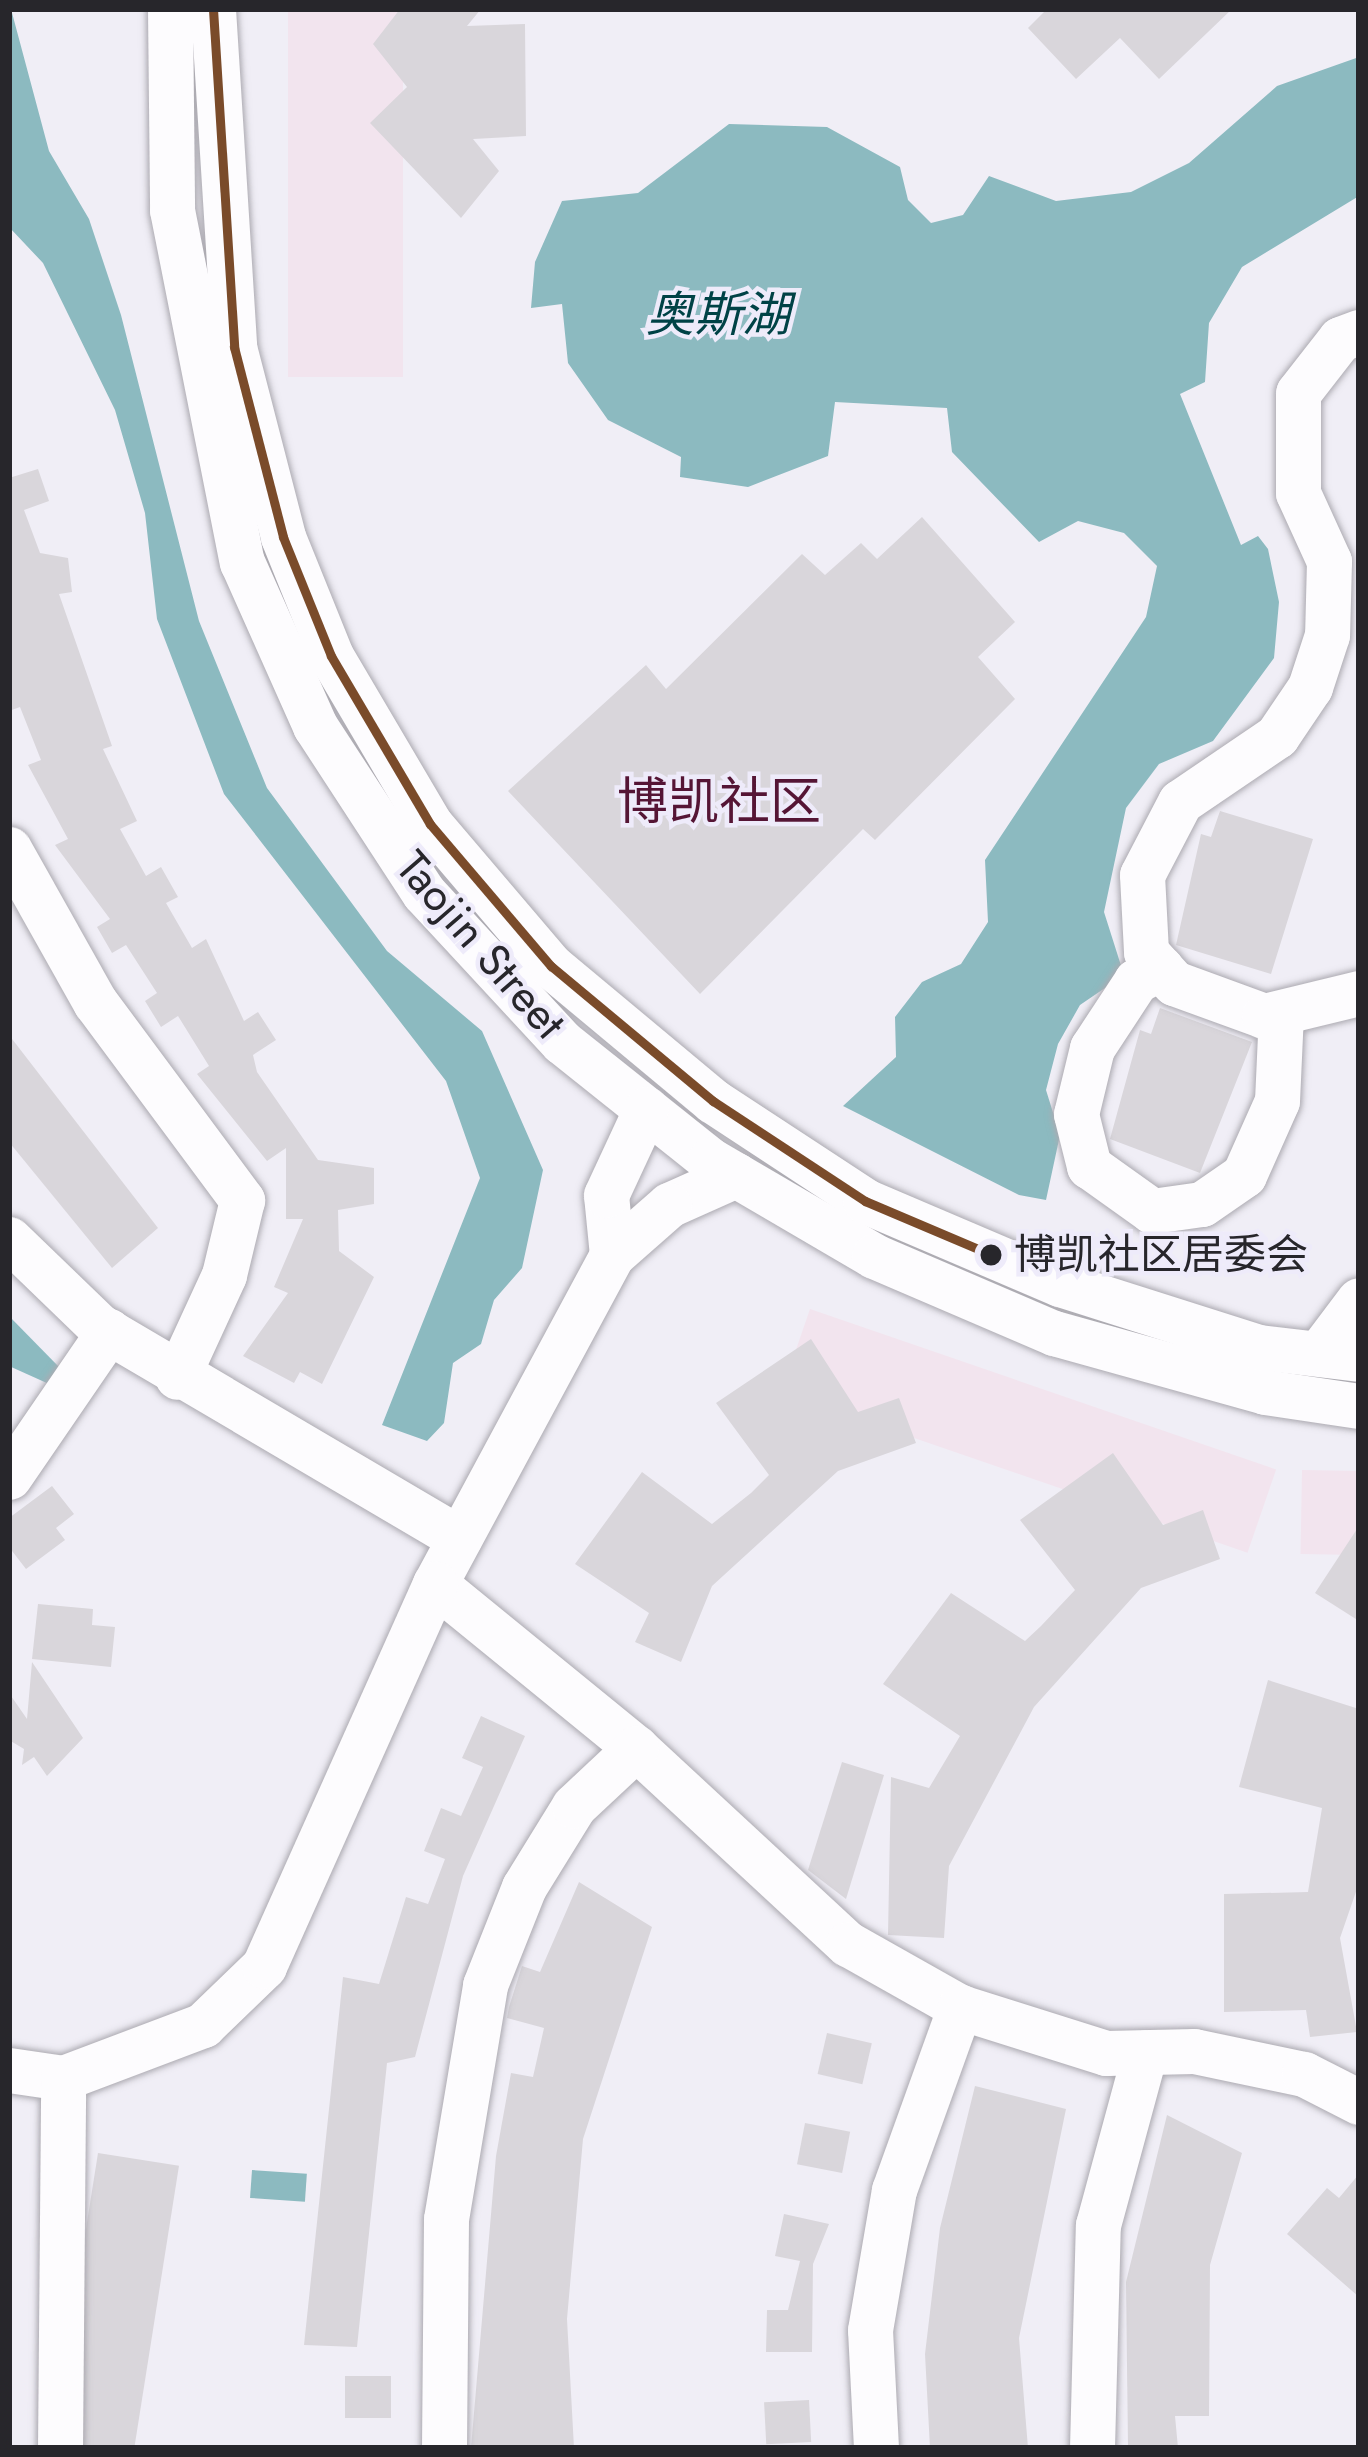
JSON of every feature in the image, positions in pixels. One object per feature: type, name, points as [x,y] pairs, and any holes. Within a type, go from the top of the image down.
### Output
[{"type":"street","name":"Taojin Street","points":[[170,9],[234,347],[283,537],[331,656],[430,824],[551,967],[713,1101],[865,1201],[1060,1284],[1258,1347],[1339,1356]]},
{"type":"street","name":"Taojin Street","points":[[213,9],[172,211],[242,562],[315,725],[424,893],[562,1042],[682,1138],[874,1256],[1054,1333],[1265,1392],[1359,1406]]},
{"type":"street","points":[[1359,332],[1340,339],[1298,392],[1298,493],[1329,561],[1327,635],[1277,736],[1180,802],[1142,875],[1146,952],[1174,983],[1281,1013],[1359,993]]},
{"type":"street","points":[[9,849],[95,1002],[242,1200],[224,1275],[178,1376]]},
{"type":"street","points":[[1161,968],[1136,981],[1092,1048],[1076,1114],[1090,1166],[1152,1211],[1202,1204],[1244,1175],[1277,1101],[1281,1013]]},
{"type":"street","points":[[682,1138],[713,1101]]},
{"type":"street","points":[[612,1255],[606,1195],[646,1109]]},
{"type":"street","points":[[9,2070],[63,2078],[203,2025],[264,1966],[435,1584],[612,1255],[669,1205],[736,1175]]},
{"type":"street","points":[[9,1239],[109,1331],[178,1376],[459,1538]]},
{"type":"street","points":[[1339,1356],[1359,1300]]},
{"type":"street","points":[[9,1477],[109,1331]]},
{"type":"street","points":[[435,1584],[636,1748],[848,1944],[960,2006],[1106,2053],[1145,2052],[1304,2074],[1359,2102]]},
{"type":"street","points":[[444,2448],[446,2219],[485,1984],[524,1887],[574,1806],[636,1748]]},
{"type":"street","points":[[876,2448],[870,2330],[894,2191],[960,2006]]},
{"type":"street","points":[[1092,2448],[1098,2225],[1145,2052]]},
{"type":"street","points":[[60,2448],[63,2078]]},
{"type":"shaded area","points":[[288,9],[403,9],[403,377],[288,377]]},
{"type":"shaded area","points":[[810,1309],[1276,1470],[1247,1553],[781,1392]]},
{"type":"shaded area","points":[[1302,1470],[1359,1471],[1358,1555],[1301,1554]]},
{"type":"water","points":[[11,9],[49,151],[89,219],[121,315],[199,621],[267,788],[387,951],[482,1031],[543,1170],[522,1268],[494,1300],[481,1344],[453,1363],[444,1423],[427,1441],[382,1425],[480,1178],[446,1081],[224,794],[157,619],[145,513],[115,410],[43,263],[9,227]]},
{"type":"water","name":"奥斯湖","points":[[1359,57],[1359,196],[1242,267],[1209,323],[1205,382],[1180,394],[1241,545],[1258,536],[1268,549],[1279,602],[1274,658],[1213,741],[1159,764],[1126,808],[1104,912],[1124,975],[1080,1005],[1058,1044],[1046,1090],[1060,1135],[1046,1200],[1019,1195],[843,1106],[896,1057],[895,1017],[922,982],[961,964],[988,922],[985,860],[1146,617],[1157,566],[1124,533],[1078,521],[1039,542],[952,452],[947,408],[835,402],[828,456],[748,487],[680,477],[681,457],[608,420],[568,363],[562,304],[531,308],[535,262],[562,201],[638,193],[729,124],[827,127],[900,167],[908,200],[931,223],[963,215],[989,176],[1056,201],[1131,192],[1189,163],[1277,86]]},
{"type":"water","points":[[9,1316],[60,1368],[49,1384],[9,1366]]},
{"type":"water","points":[[252,2170],[307,2174],[305,2202],[250,2198]]},
{"type":"building","points":[[400,9],[481,9],[467,26],[525,24],[526,136],[473,139],[499,171],[461,218],[370,123],[407,87],[373,44]]},
{"type":"building","points":[[1047,9],[1232,9],[1159,79],[1120,38],[1076,79],[1028,28]]},
{"type":"building","points":[[38,469],[49,501],[24,510],[40,553],[68,558],[72,592],[59,594],[112,746],[103,749],[137,821],[120,829],[146,876],[161,867],[178,897],[166,903],[192,948],[206,939],[244,1021],[258,1012],[276,1040],[253,1055],[257,1072],[318,1160],[374,1168],[374,1204],[338,1210],[339,1251],[374,1277],[322,1384],[300,1372],[294,1383],[243,1356],[288,1293],[274,1287],[303,1219],[286,1219],[286,1148],[267,1161],[197,1074],[209,1066],[178,1016],[161,1027],[145,1001],[157,993],[126,945],[112,953],[97,927],[110,919],[55,845],[68,839],[28,765],[41,760],[20,707],[9,711],[9,478]]},
{"type":"building","points":[[922,517],[1015,622],[978,657],[1015,699],[875,840],[863,829],[700,994],[508,791],[646,665],[666,689],[802,554],[825,575],[861,543],[877,559]]},
{"type":"building","points":[[1220,811],[1313,839],[1271,974],[1176,945],[1201,834],[1211,837]]},
{"type":"building","points":[[1160,1008],[1252,1042],[1200,1173],[1110,1139],[1140,1030],[1151,1034]]},
{"type":"building","points":[[9,1035],[158,1228],[112,1268],[9,1142]]},
{"type":"building","points":[[811,1339],[858,1412],[899,1398],[916,1443],[838,1471],[712,1586],[681,1662],[635,1642],[649,1613],[575,1564],[642,1472],[712,1524],[751,1493],[769,1475],[716,1403]]},
{"type":"building","points":[[1113,1453],[1163,1525],[1203,1510],[1220,1559],[1141,1588],[1034,1707],[949,1866],[944,1938],[888,1935],[891,1777],[929,1788],[960,1736],[883,1684],[951,1593],[1025,1641],[1041,1626],[1075,1590],[1020,1520]]},
{"type":"building","points":[[52,1486],[74,1514],[56,1528],[65,1540],[26,1569],[9,1547],[9,1518]]},
{"type":"building","points":[[1359,1526],[1359,1621],[1315,1593]]},
{"type":"building","points":[[38,1604],[93,1609],[92,1625],[115,1627],[111,1667],[32,1659]]},
{"type":"building","points":[[32,1662],[83,1738],[47,1776],[34,1757],[22,1765],[24,1749],[9,1740],[9,1693],[27,1719]]},
{"type":"building","points":[[1268,1680],[1359,1709],[1359,1883],[1340,1938],[1357,2032],[1310,2037],[1306,2010],[1224,2012],[1224,1894],[1308,1892],[1322,1808],[1239,1787]]},
{"type":"building","points":[[481,1716],[525,1736],[463,1876],[415,2057],[387,2063],[357,2347],[304,2345],[343,1977],[379,1984],[406,1897],[428,1904],[445,1859],[424,1851],[441,1808],[461,1816],[483,1767],[462,1758]]},
{"type":"building","points":[[842,1762],[884,1775],[846,1899],[808,1870]]},
{"type":"building","points":[[579,1882],[652,1927],[583,2139],[567,2319],[574,2448],[471,2448],[496,2156],[511,2073],[533,2077],[544,2028],[507,2018],[509,2007],[522,1966],[540,1972]]},
{"type":"building","points":[[827,2033],[872,2043],[862,2084],[818,2074]]},
{"type":"building","points":[[975,2086],[1066,2109],[1019,2338],[1028,2448],[930,2448],[925,2354],[940,2228]]},
{"type":"building","points":[[1167,2115],[1242,2153],[1210,2265],[1209,2416],[1175,2416],[1178,2448],[1128,2448],[1126,2282]]},
{"type":"building","points":[[805,2123],[850,2132],[842,2173],[797,2164]]},
{"type":"building","points":[[98,2153],[179,2166],[134,2448],[52,2444]]},
{"type":"building","points":[[1359,2174],[1359,2297],[1287,2234],[1327,2188],[1339,2198]]},
{"type":"building","points":[[784,2214],[829,2224],[813,2264],[812,2352],[766,2352],[767,2310],[788,2310],[800,2261],[775,2256]]},
{"type":"building","points":[[345,2376],[391,2376],[391,2418],[345,2418]]},
{"type":"building","points":[[809,2400],[811,2442],[766,2444],[764,2402]]},
{"type":"transit line","points":[[213,9],[234,347],[283,537],[331,656],[430,824],[551,966],[713,1101],[865,1201],[992,1255]]},
{"type":"place","name":"博凯社区居委会","points":[[991,1255]]},
{"type":"district","name":"博凯社区","points":[[719,801]]}]
